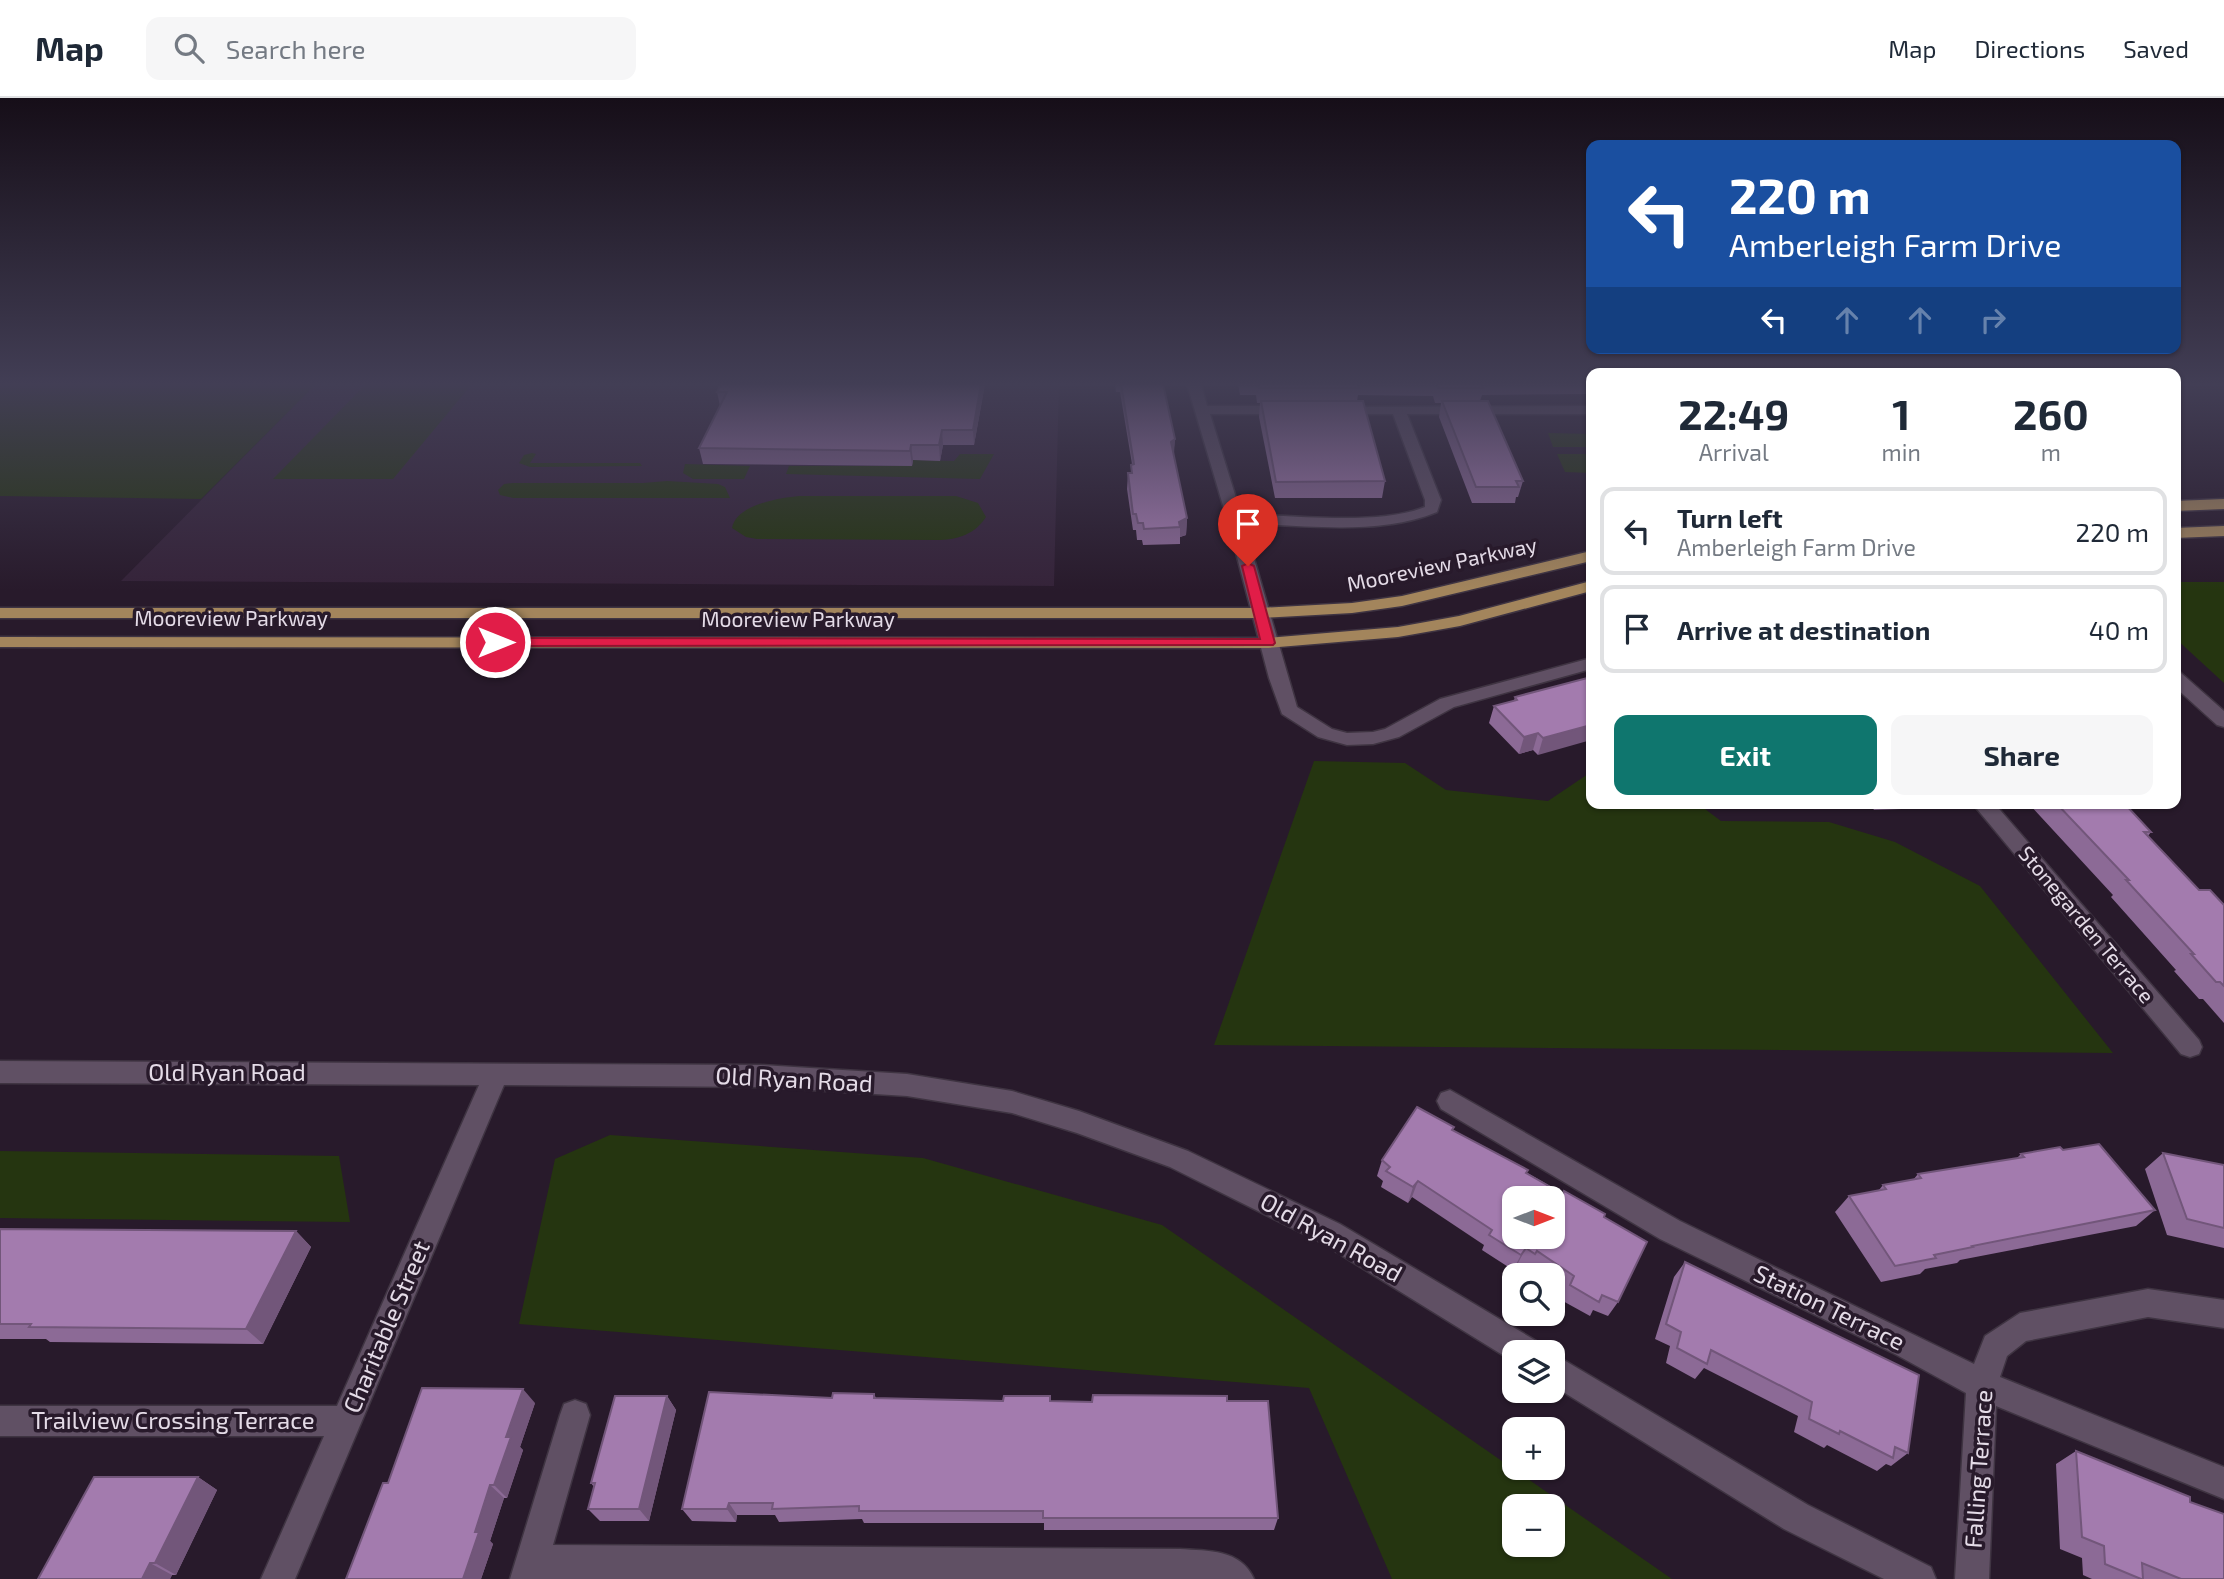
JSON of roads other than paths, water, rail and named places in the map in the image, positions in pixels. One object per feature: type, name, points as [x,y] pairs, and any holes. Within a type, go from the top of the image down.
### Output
[{"type":"main road","points":[[2181,506],[2224,504]]},
{"type":"main road","points":[[2181,533],[2224,531]]},
{"type":"main road","name":"Mooreview Parkway","points":[[0,613],[1259,613],[1352,608],[1402,601],[1586,557]]},
{"type":"main road","name":"Mooreview Parkway","points":[[0,642],[1268,643],[1423,628],[1460,621],[1586,587]]},
{"type":"street","points":[[1214,453],[1289,710],[1325,733],[1347,739],[1373,738],[1392,733],[1447,703],[1586,664]]},
{"type":"street","points":[[1235,519],[1398,520],[1425,514],[1432,509],[1433,500],[1415,453]]},
{"type":"street","points":[[2181,682],[2224,721]]},
{"type":"street","name":"Stonegarden Terrace","points":[[1987,809],[2190,1047]]},
{"type":"street","name":"Old Ryan Road","points":[[0,1072],[761,1076],[908,1085],[1012,1102],[1079,1122],[1191,1165],[1330,1233],[1506,1340]]},
{"type":"street","name":"Charitable Street","points":[[278,1579],[496,1074]]},
{"type":"street","name":"Station Terrace","points":[[1450,1101],[1670,1230],[1905,1344],[1982,1385],[2224,1483]]},
{"type":"street","name":"Falling Terrace","points":[[1972,1579],[1982,1385],[1995,1346],[2020,1328],[2148,1303],[2224,1314]]},
{"type":"street","points":[[1565,1376],[1796,1517],[1919,1579]]},
{"type":"street","points":[[575,1415],[529,1570],[1180,1566],[1223,1569],[1237,1579]]},
{"type":"street","name":"Trailview Crossing Terrace","points":[[0,1421],[346,1421]]}]
